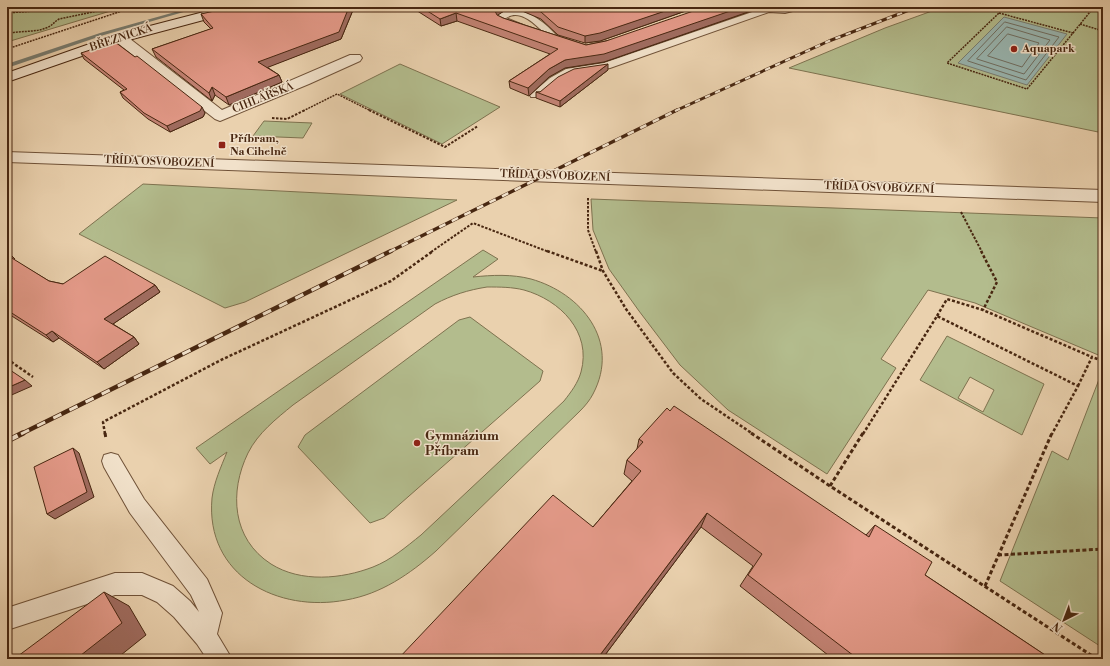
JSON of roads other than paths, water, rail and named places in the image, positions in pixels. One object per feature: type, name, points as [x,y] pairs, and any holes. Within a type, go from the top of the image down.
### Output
[{"type":"street","name":"BŘEZNICKÁ","points":[[7,78],[120,38],[237,7]]},
{"type":"street","name":"CIHLÁŘSKÁ","points":[[120,38],[220,116],[355,58]]},
{"type":"street","name":"TŘÍDA OSVOBOZENÍ","points":[[7,157],[1103,196]]},
{"type":"lane","points":[[534,95],[567,73],[575,70],[606,66],[766,8],[782,10],[797,7]]},
{"type":"lane","points":[[554,38],[539,23],[528,16],[513,12],[505,14],[502,17],[502,20],[506,22],[530,30],[554,38],[566,42]]},
{"type":"lane","points":[[111,461],[137,506],[199,587],[211,613],[205,636]]},
{"type":"lane","points":[[7,619],[115,584],[142,584],[164,594],[182,609],[205,636],[220,659]]},
{"type":"water","name":"Aquapark","points":[[1004,17],[1067,34],[1027,85],[958,63]]},
{"type":"waterway","points":[[7,66],[102,34],[199,7]]},
{"type":"railway","points":[[675,111],[829,41],[917,7]]},
{"type":"railway","points":[[389,252],[677,110]]},
{"type":"railway","points":[[21,434],[391,251]]},
{"type":"railway","points":[[7,441],[21,434]]},
{"type":"place","name":"Aquapark","points":[[1014,49]]},
{"type":"place","name":"Příbram, Na Cihelně","points":[[222,145]]},
{"type":"place","name":"Gymnázium Příbram","points":[[417,443]]}]
